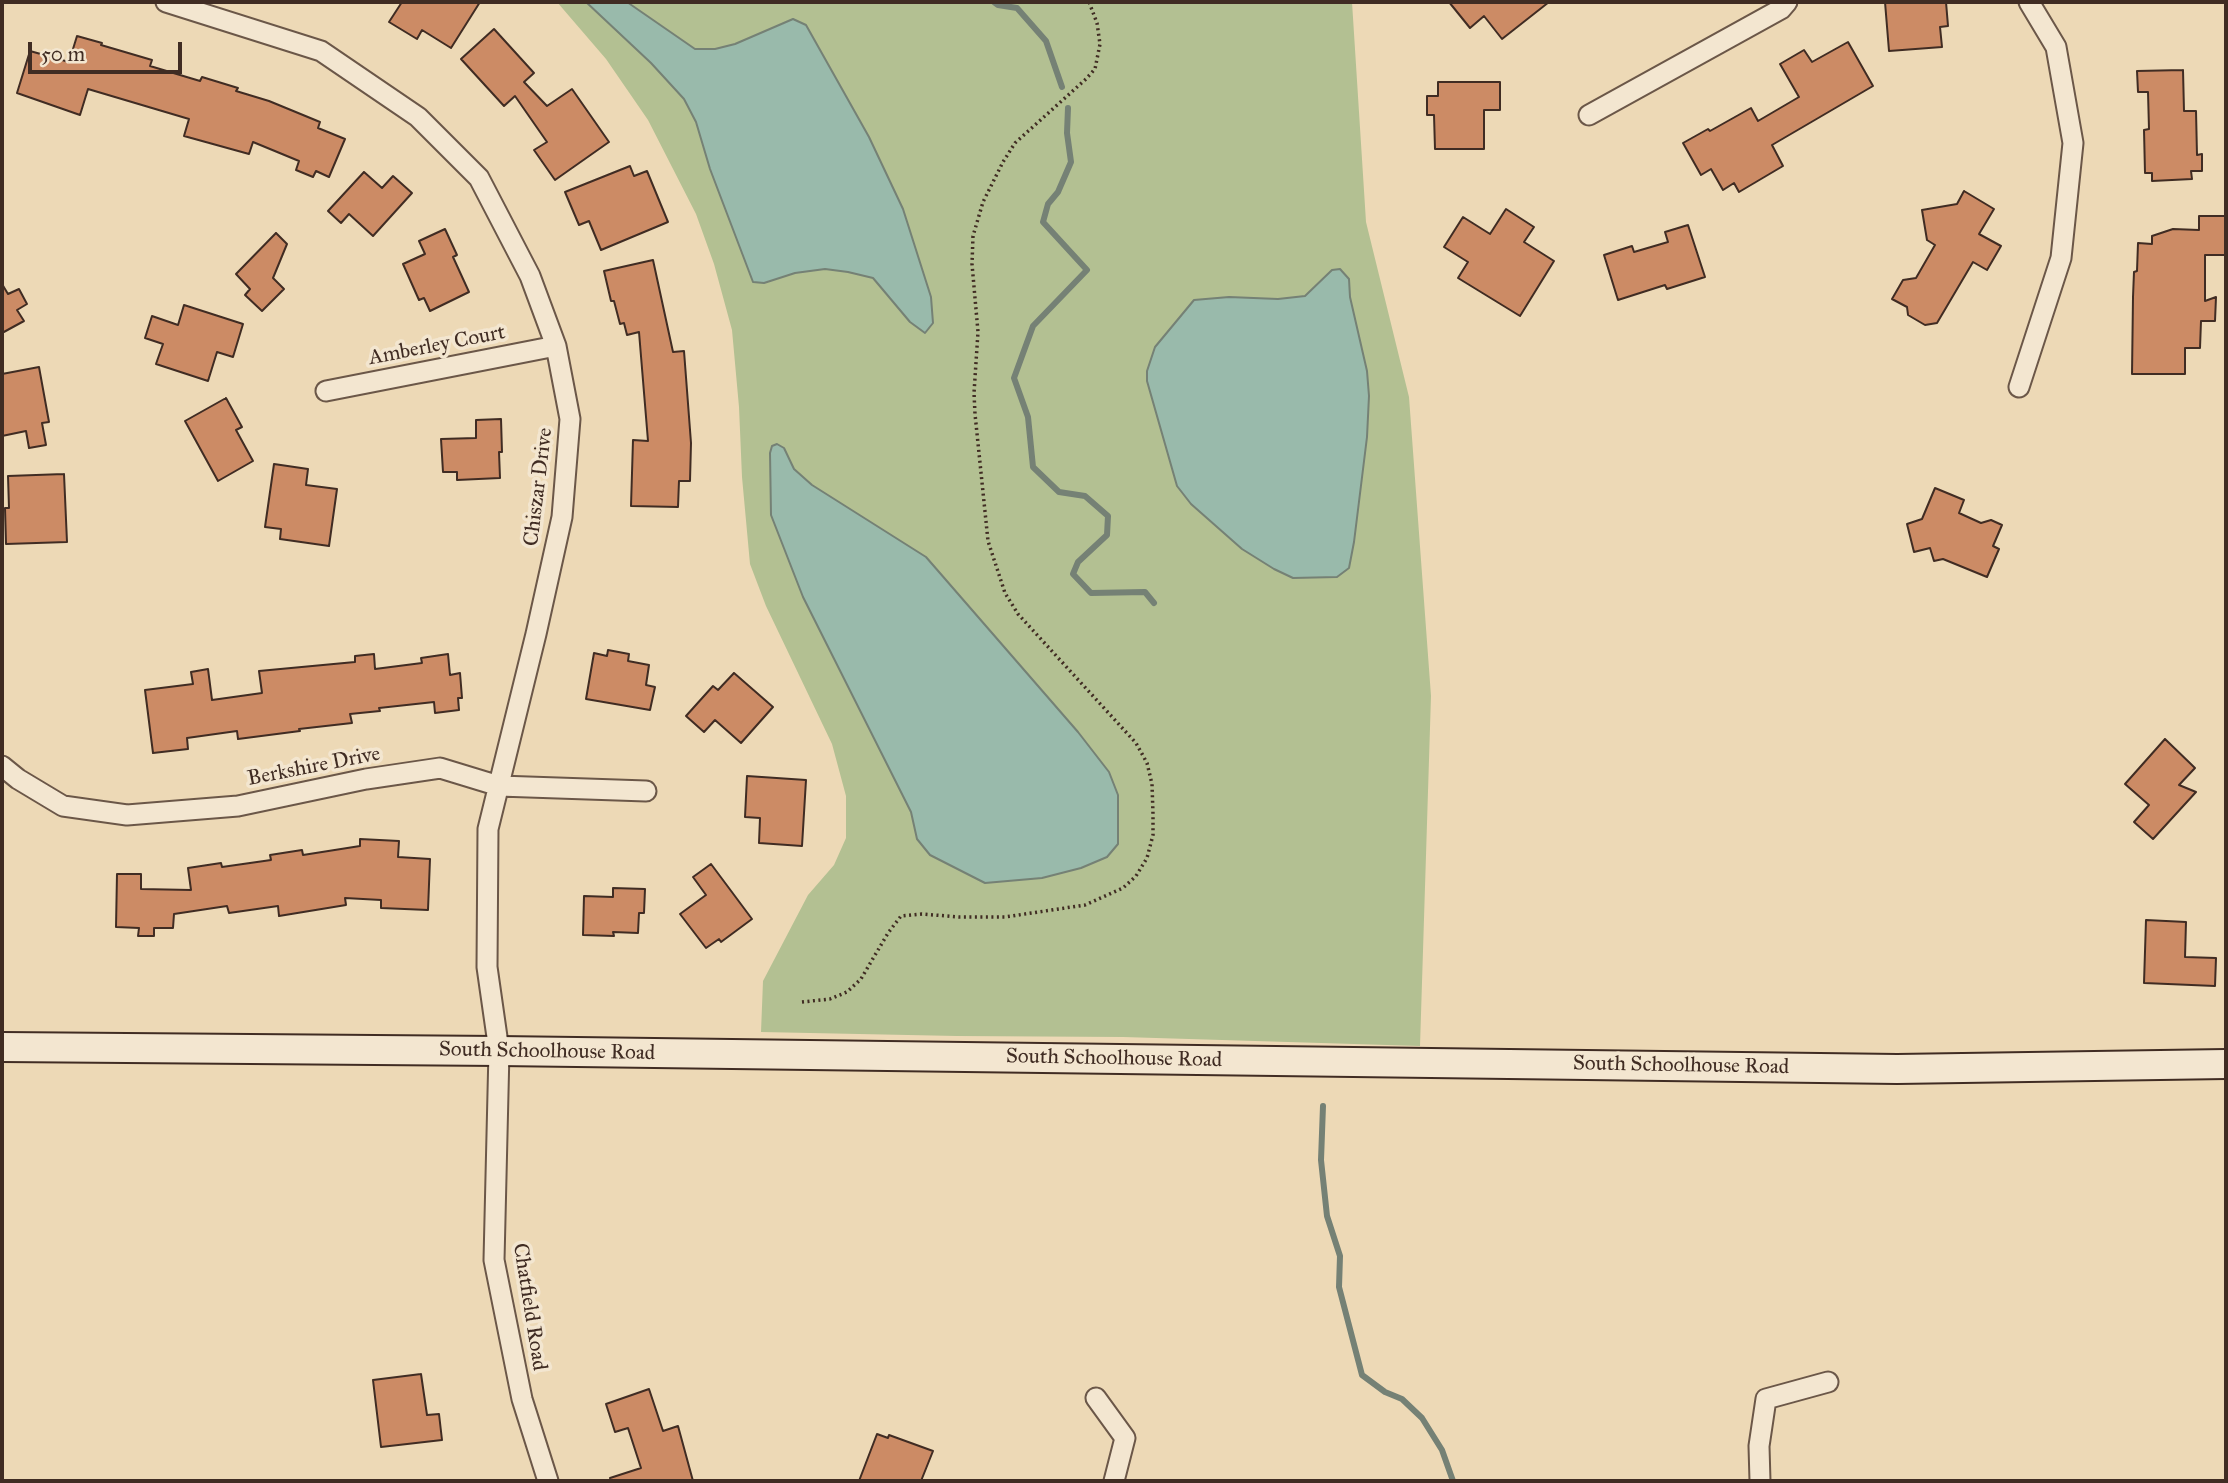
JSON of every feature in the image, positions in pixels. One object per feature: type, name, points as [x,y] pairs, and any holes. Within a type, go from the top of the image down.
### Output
[{"type":"street","name":"Chiszar Drive","points":[[166,2],[321,51],[418,117],[479,178],[530,276],[556,346],[570,419],[562,517],[488,829],[487,967],[499,1051]]},
{"type":"street","points":[[1589,115],[1781,9],[1787,2]]},
{"type":"street","points":[[2019,387],[2060,258],[2073,143],[2056,47],[2029,2]]},
{"type":"street","name":"Amberley Court","points":[[326,391],[556,346]]},
{"type":"street","name":"Berkshire Drive","points":[[2,766],[62,806],[127,815],[238,806],[366,779],[440,768],[499,786],[646,791]]},
{"type":"street","name":"South Schoolhouse Road","points":[[2,1047],[1897,1069],[2226,1064]]},
{"type":"street","name":"Chatfield Road","points":[[499,1051],[494,1260],[522,1399],[548,1481]]},
{"type":"street","points":[[1760,1481],[1759,1446],[1766,1399],[1829,1382]]},
{"type":"street","points":[[1096,1398],[1125,1438],[1114,1481]]},
{"type":"path","points":[[802,1002],[830,999],[847,992],[861,979],[901,916],[922,914],[1005,917],[1085,905],[1123,888],[1136,876],[1147,858],[1153,835],[1153,814],[1152,784],[1147,763],[1136,743],[1018,614],[1005,593],[988,541],[974,393],[978,332],[972,264],[973,236],[983,202],[1015,143],[1095,69],[1100,44],[1097,23],[1089,2]]},
{"type":"green space","points":[[557,2],[1352,2],[1366,222],[1409,397],[1431,696],[1420,1046],[1123,1037],[761,1032],[763,981],[808,895],[834,865],[846,838],[846,796],[832,744],[766,606],[750,564],[732,330],[714,264],[696,214],[648,120],[606,59]]},
{"type":"shaded area","points":[[586,2],[627,2],[695,49],[715,49],[735,44],[793,19],[806,25],[869,137],[903,209],[931,297],[933,323],[925,333],[910,322],[873,278],[825,269],[795,273],[764,283],[753,282],[710,169],[696,122],[684,99],[651,63]]},
{"type":"shaded area","points":[[1340,269],[1349,279],[1350,297],[1367,371],[1369,396],[1367,437],[1354,542],[1349,568],[1337,577],[1293,578],[1242,549],[1191,504],[1177,486],[1147,381],[1147,371],[1155,347],[1194,300],[1305,296],[1332,270]]},
{"type":"shaded area","points":[[777,444],[784,448],[794,469],[812,485],[926,557],[1078,732],[1109,772],[1118,795],[1118,844],[1107,857],[1081,868],[1042,878],[985,883],[930,855],[917,839],[911,812],[803,597],[771,515],[770,453],[772,446]]},
{"type":"building","points":[[402,2],[480,2],[451,48],[422,30],[417,39],[389,22]]},
{"type":"building","points":[[1449,2],[1549,2],[1502,39],[1484,16],[1470,28]]},
{"type":"building","points":[[1885,2],[1946,2],[1948,26],[1940,27],[1942,47],[1889,51]]},
{"type":"building","points":[[494,29],[534,73],[524,82],[547,106],[572,89],[609,142],[555,180],[534,150],[547,142],[515,96],[504,106],[461,59]]},
{"type":"building","points":[[77,36],[152,60],[150,66],[200,81],[202,77],[238,88],[236,91],[320,122],[318,128],[345,139],[329,177],[316,171],[313,177],[296,170],[299,161],[253,142],[249,154],[184,136],[189,119],[88,89],[80,115],[17,93],[30,51],[69,62]]},
{"type":"building","points":[[1848,42],[1873,86],[1772,145],[1783,166],[1739,192],[1734,183],[1723,190],[1711,169],[1701,175],[1683,143],[1751,108],[1758,121],[1799,97],[1780,64],[1804,50],[1812,62]]},
{"type":"building","points":[[2183,70],[2184,111],[2196,111],[2197,155],[2202,154],[2202,171],[2191,171],[2192,179],[2152,181],[2152,173],[2145,173],[2144,130],[2149,129],[2148,92],[2138,92],[2137,71]]},
{"type":"building","points":[[1438,82],[1500,82],[1500,110],[1484,110],[1484,149],[1435,149],[1434,115],[1427,115],[1427,96],[1438,96]]},
{"type":"building","points":[[630,166],[634,176],[647,171],[668,222],[601,250],[589,221],[579,225],[565,192]]},
{"type":"building","points":[[364,172],[382,188],[393,176],[412,193],[373,236],[349,214],[341,223],[328,211]]},
{"type":"building","points":[[1964,191],[1994,209],[1979,234],[2001,246],[1987,270],[1973,262],[1937,323],[1925,325],[1908,315],[1907,307],[1892,299],[1903,280],[1916,278],[1935,245],[1927,240],[1922,210],[1957,204]]},
{"type":"building","points":[[1506,209],[1534,227],[1524,242],[1554,261],[1520,316],[1458,278],[1468,262],[1444,247],[1463,217],[1490,234]]},
{"type":"building","points":[[2199,216],[2226,216],[2226,255],[2205,255],[2205,301],[2216,297],[2215,321],[2201,321],[2200,348],[2185,348],[2185,374],[2132,374],[2134,272],[2137,271],[2138,243],[2152,244],[2152,236],[2173,229],[2199,230]]},
{"type":"building","points":[[1688,225],[1705,277],[1667,289],[1665,285],[1618,300],[1604,255],[1632,246],[1634,252],[1668,242],[1665,232]]},
{"type":"building","points":[[445,229],[457,255],[453,257],[469,292],[430,311],[424,298],[419,300],[403,264],[425,254],[419,241]]},
{"type":"building","points":[[276,233],[287,244],[273,278],[284,289],[262,311],[245,295],[250,289],[236,274]]},
{"type":"building","points":[[653,260],[673,352],[684,351],[691,443],[690,481],[679,481],[678,507],[631,506],[633,440],[648,441],[639,332],[627,335],[624,323],[620,324],[604,271]]},
{"type":"building","points":[[2,284],[8,294],[19,289],[27,304],[17,310],[24,321],[2,333]]},
{"type":"building","points":[[184,305],[243,324],[233,357],[217,352],[208,381],[156,364],[163,344],[145,338],[152,316],[178,325]]},
{"type":"building","points":[[39,367],[49,422],[42,423],[46,445],[29,448],[26,431],[2,436],[2,374]]},
{"type":"building","points":[[226,398],[242,427],[236,430],[253,461],[218,481],[185,421]]},
{"type":"building","points":[[501,419],[500,478],[457,480],[457,472],[443,472],[441,439],[476,438],[476,420]]},
{"type":"building","points":[[274,464],[308,469],[306,485],[337,489],[329,546],[280,539],[281,529],[265,527]]},
{"type":"building","points":[[64,474],[67,542],[6,544],[8,476]]},
{"type":"building","points":[[1935,488],[1964,500],[1959,513],[1981,523],[1991,520],[2002,525],[1993,546],[1999,549],[1987,577],[1943,559],[1934,561],[1930,548],[1914,552],[1907,524],[1922,519]]},
{"type":"building","points":[[608,650],[629,654],[628,661],[649,665],[646,685],[655,687],[650,710],[586,699],[594,653],[607,656]]},
{"type":"building","points":[[374,654],[375,669],[422,663],[421,658],[448,654],[450,675],[460,673],[462,698],[458,698],[459,710],[435,713],[434,702],[379,708],[380,711],[350,714],[352,723],[238,739],[237,731],[187,738],[188,749],[153,753],[145,690],[193,684],[191,672],[208,669],[212,700],[262,693],[259,671],[355,662],[355,656]]},
{"type":"building","points":[[734,673],[773,707],[741,743],[715,720],[704,732],[686,716],[713,686],[718,690]]},
{"type":"building","points":[[2165,739],[2195,768],[2179,785],[2196,792],[2153,839],[2134,822],[2149,805],[2125,784]]},
{"type":"building","points":[[747,776],[806,780],[802,846],[759,843],[760,818],[745,817]]},
{"type":"building","points":[[360,839],[399,841],[398,857],[430,859],[428,910],[381,908],[381,900],[345,898],[346,905],[279,916],[278,906],[229,913],[227,906],[174,914],[173,928],[154,928],[154,936],[138,936],[139,928],[116,927],[117,874],[141,874],[141,889],[191,890],[188,868],[221,863],[222,867],[271,860],[270,855],[302,850],[303,855],[360,846]]},
{"type":"building","points":[[711,864],[752,919],[721,942],[719,939],[706,948],[680,914],[706,895],[693,877]]},
{"type":"building","points":[[613,888],[645,889],[644,913],[639,913],[638,933],[613,932],[614,936],[583,935],[584,896],[613,897]]},
{"type":"building","points":[[2146,920],[2186,922],[2185,957],[2216,958],[2215,986],[2144,983]]},
{"type":"building","points":[[421,1374],[427,1415],[439,1414],[442,1440],[381,1447],[373,1380]]},
{"type":"building","points":[[649,1389],[663,1431],[678,1426],[693,1481],[611,1481],[610,1478],[641,1468],[628,1428],[615,1432],[606,1404]]},
{"type":"building","points":[[877,1434],[888,1438],[889,1435],[933,1451],[921,1481],[859,1481]]},
{"type":"waterway","points":[[994,2],[1017,8],[1046,41],[1062,87]]},
{"type":"waterway","points":[[1068,108],[1067,133],[1071,162],[1058,192],[1048,204],[1043,222],[1087,270],[1033,326],[1014,378],[1028,417],[1033,467],[1059,492],[1085,496],[1108,516],[1107,535],[1078,562],[1073,574],[1091,593],[1145,592],[1154,603]]},
{"type":"waterway","points":[[1323,1106],[1321,1160],[1327,1216],[1340,1256],[1339,1287],[1362,1375],[1385,1392],[1402,1399],[1422,1418],[1442,1450],[1453,1481]]}]
